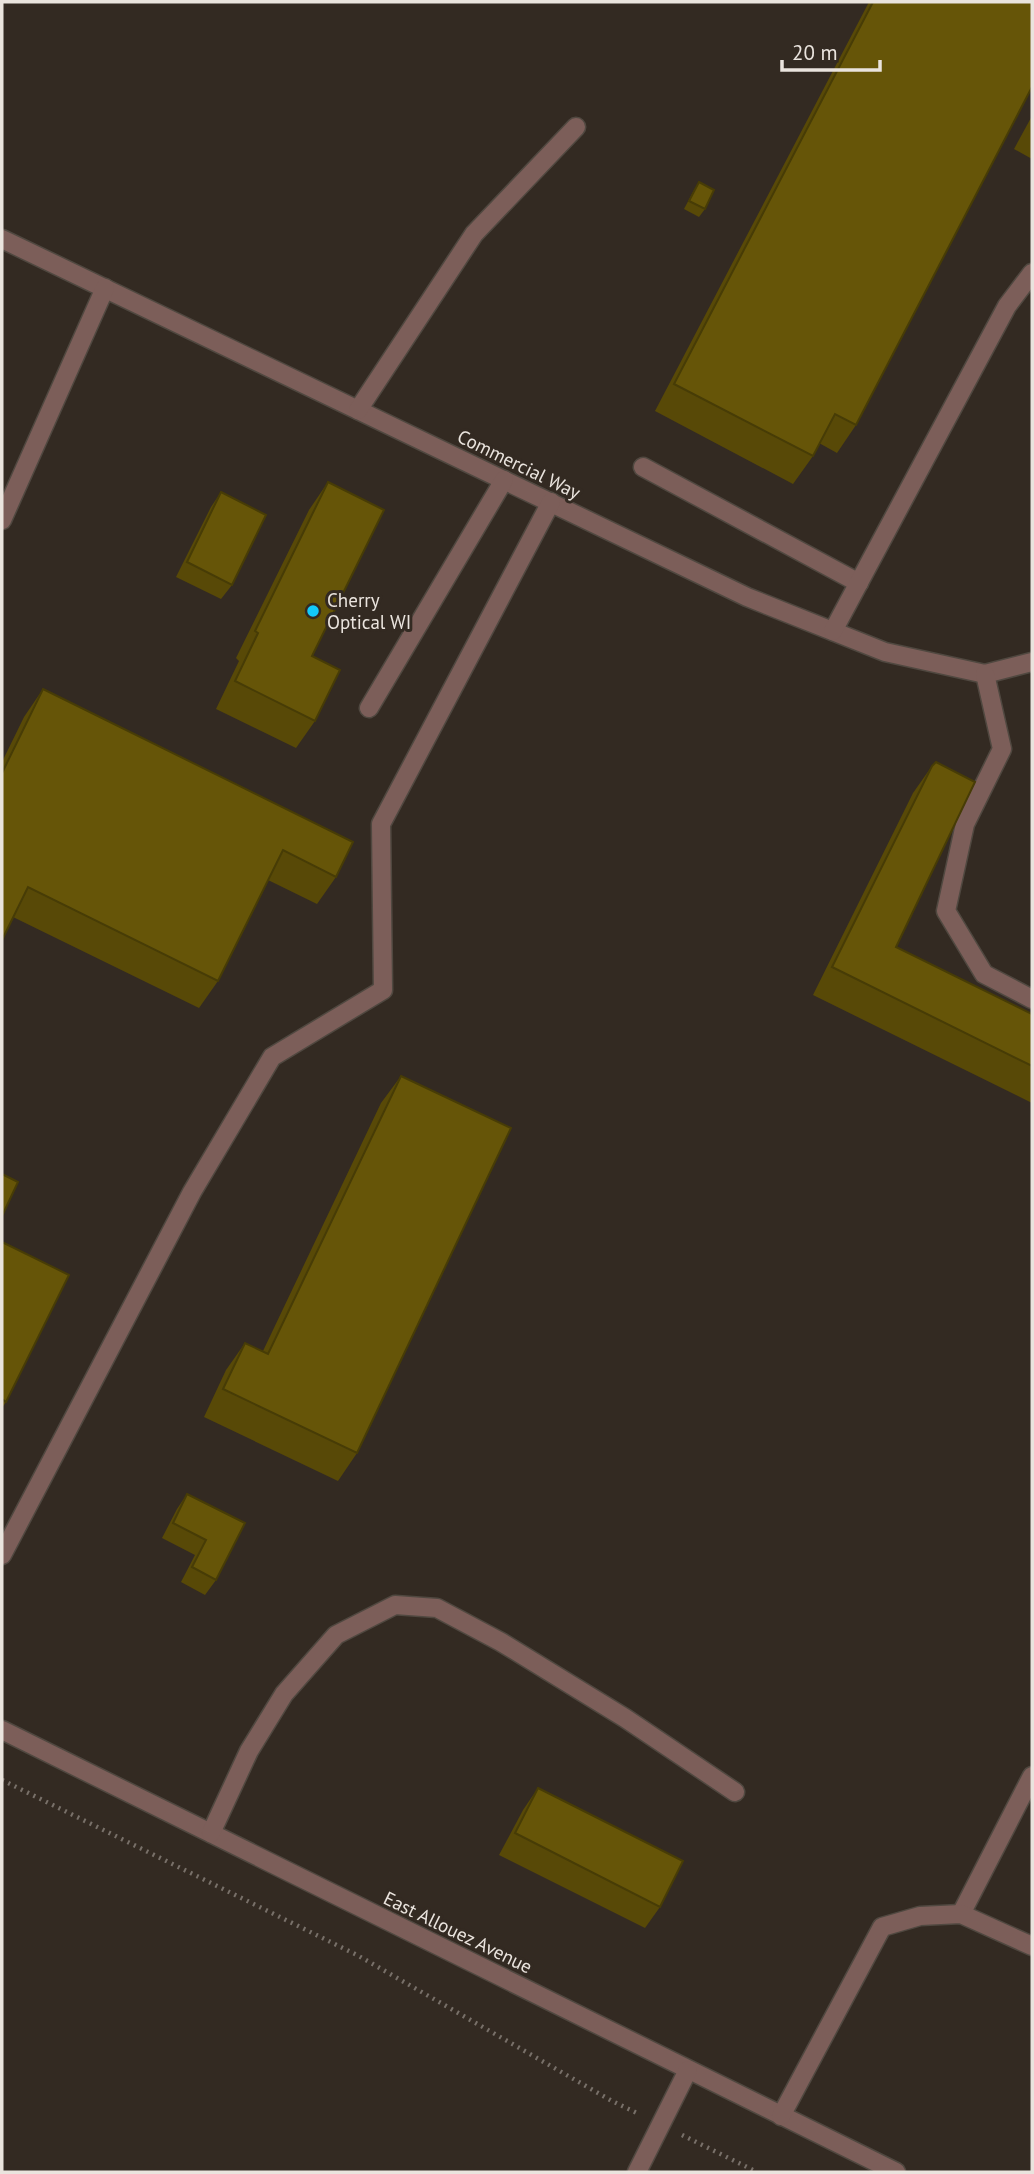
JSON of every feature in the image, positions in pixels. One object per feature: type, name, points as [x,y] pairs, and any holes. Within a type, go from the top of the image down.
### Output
[{"type":"street","points":[[358,410],[474,234],[576,127]]},
{"type":"street","name":"Commercial Way","points":[[2,239],[747,597],[885,652],[985,674],[1032,662]]},
{"type":"street","points":[[833,631],[1007,306],[1032,273]]},
{"type":"street","points":[[2,520],[105,288]]},
{"type":"street","points":[[643,467],[859,583]]},
{"type":"street","points":[[369,708],[504,480]]},
{"type":"street","points":[[2,1555],[192,1192],[272,1058],[383,990],[381,824],[551,502]]},
{"type":"street","points":[[985,674],[1002,749],[965,824],[946,911],[984,974],[1032,999]]},
{"type":"street","points":[[211,1833],[249,1751],[284,1693],[336,1635],[396,1605],[437,1608],[501,1642],[625,1717],[735,1792]]},
{"type":"street","name":"East Allouez Avenue","points":[[2,1730],[895,2172]]},
{"type":"street","points":[[961,1913],[1032,1776]]},
{"type":"street","points":[[781,2116],[882,1927],[920,1916],[961,1913],[1032,1946]]},
{"type":"street","points":[[637,2172],[688,2070]]},
{"type":"path","points":[[2,1780],[357,1955],[612,2101],[757,2172]]},
{"type":"building","points":[[873,2],[1032,2],[1032,87],[856,425],[835,414],[813,456],[674,384]]},
{"type":"building","points":[[699,182],[714,190],[705,209],[689,201]]},
{"type":"building","points":[[328,482],[384,510],[312,656],[340,670],[315,721],[235,681],[258,633],[255,631]]},
{"type":"building","points":[[221,492],[266,515],[232,585],[187,562]]},
{"type":"building","points":[[43,689],[353,842],[336,877],[283,850],[218,981],[28,887],[2,940],[2,773]]},
{"type":"building","points":[[936,762],[975,782],[896,947],[1032,1014],[1032,1066],[832,967]]},
{"type":"building","points":[[401,1076],[511,1128],[357,1453],[223,1389],[245,1343],[268,1354]]},
{"type":"building","points":[[2,1174],[18,1182],[2,1216]]},
{"type":"building","points":[[2,1242],[69,1275],[6,1402],[2,1399]]},
{"type":"building","points":[[187,1494],[245,1523],[216,1580],[192,1567],[206,1540],[173,1523]]},
{"type":"building","points":[[538,1788],[683,1861],[660,1907],[515,1833]]},
{"type":"place","name":"Cherry Optical WI","points":[[313,611]]}]
